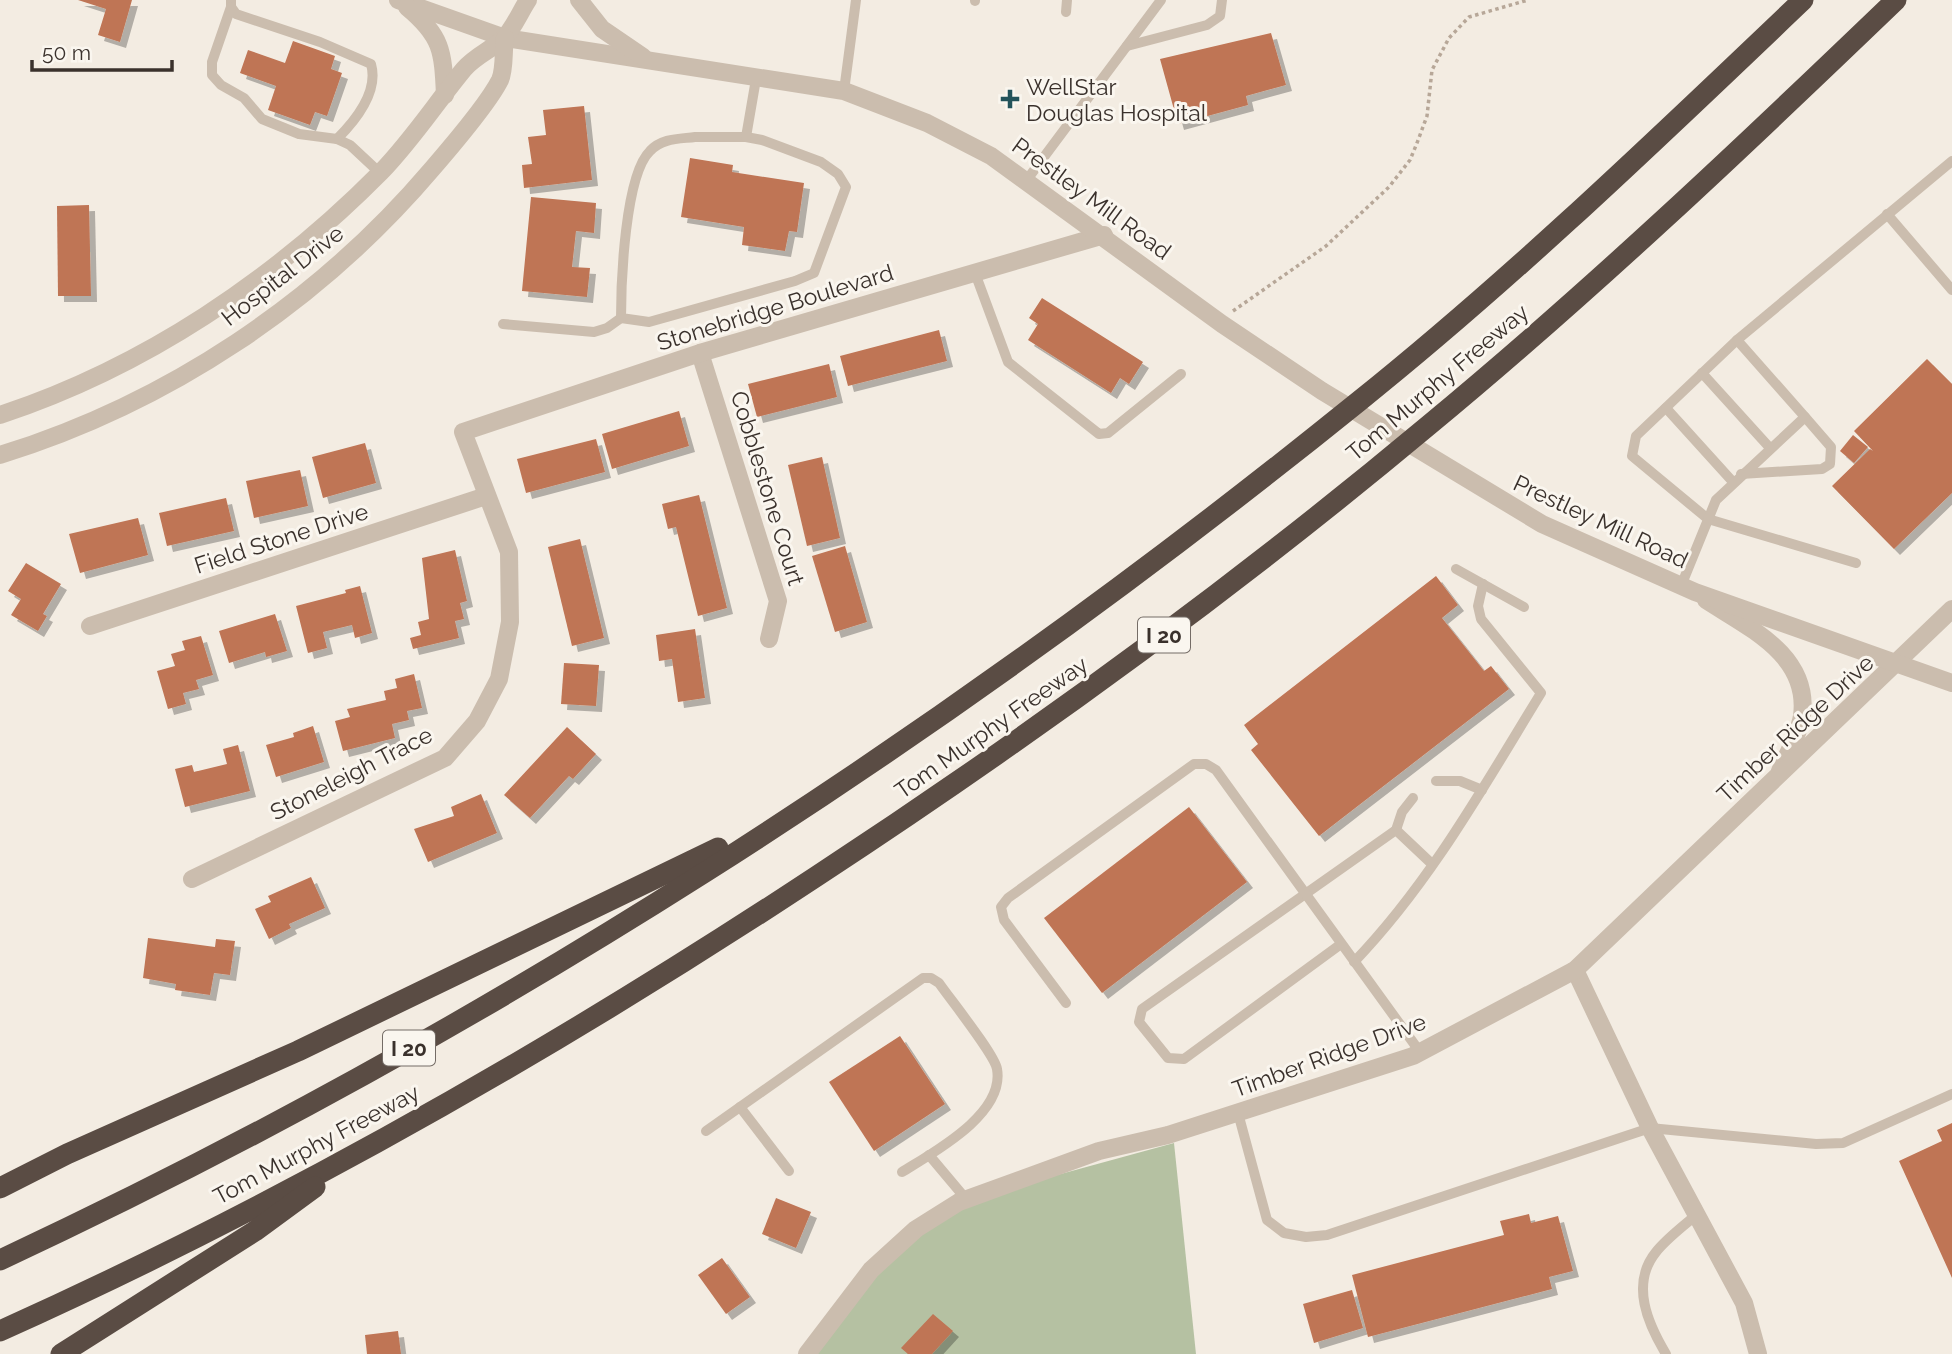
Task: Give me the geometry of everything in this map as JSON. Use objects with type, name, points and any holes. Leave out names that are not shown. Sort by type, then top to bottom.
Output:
[{"type":"highway","name":"Tom Murphy Freeway","points":[[0,1260],[243,1138],[527,982],[803,809],[1128,582],[1362,399],[1622,172],[1803,0]]},
{"type":"highway","name":"Tom Murphy Freeway","points":[[0,1331],[78,1296],[349,1159],[503,1073],[681,965],[938,797],[1111,675],[1281,546],[1440,416],[1718,171],[1896,0]]},
{"type":"highway","points":[[0,1188],[67,1154],[298,1051],[803,809]]},
{"type":"highway","points":[[0,1173],[67,1154]]},
{"type":"highway","points":[[61,1354],[256,1231],[349,1159]]},
{"type":"street","name":"Prestley Mill Road","points":[[398,0],[505,38],[869,97],[991,156],[1216,320],[1475,485],[1542,524],[1688,589],[1900,662],[1952,683]]},
{"type":"street","points":[[398,0],[421,18],[442,47],[445,95]]},
{"type":"street","name":"Hospital Drive","points":[[0,415],[136,358],[237,296],[333,218],[380,173],[467,66],[505,38],[528,0]]},
{"type":"street","points":[[579,0],[603,29],[649,61]]},
{"type":"street","name":"Hospital Drive","points":[[0,454],[30,445],[159,390],[206,363],[310,289],[364,243],[447,152],[501,78],[505,38]]},
{"type":"street","name":"Stonebridge Boulevard","points":[[463,432],[700,353],[1104,236]]},
{"type":"street","name":"Cobblestone Court","points":[[700,353],[778,601],[769,639]]},
{"type":"street","name":"Stoneleigh Trace","points":[[192,879],[445,758],[477,720],[499,679],[510,622],[509,552],[463,432]]},
{"type":"street","name":"Field Stone Drive","points":[[90,626],[486,496]]},
{"type":"street","name":"Prestley Mill Road","points":[[1688,589],[1777,646],[1801,686],[1802,718],[1779,776]]},
{"type":"street","name":"Timber Ridge Drive","points":[[807,1354],[871,1270],[916,1229],[965,1199],[1099,1152],[1238,1114],[1420,1052],[1575,970],[1900,662],[1952,609]]},
{"type":"street","points":[[1575,970],[1650,1128],[1744,1303],[1758,1354]]},
{"type":"lane","points":[[844,91],[856,0]]},
{"type":"lane","points":[[1026,181],[1161,0]]},
{"type":"lane","points":[[1127,46],[1207,25],[1220,16],[1222,0]]},
{"type":"lane","points":[[231,4],[212,62],[212,75],[221,85],[244,97],[262,119],[299,134],[337,139],[350,145],[380,173]]},
{"type":"lane","points":[[231,4],[236,14],[320,42],[371,64],[374,84],[359,111],[337,139]]},
{"type":"lane","points":[[746,137],[756,79]]},
{"type":"lane","points":[[746,137],[821,162],[838,174],[846,187],[814,273],[795,281],[649,322],[632,322],[621,318],[625,246],[639,165],[650,150],[665,141],[746,137]]},
{"type":"lane","points":[[1856,564],[1708,519],[1632,456],[1636,436],[1737,340],[1952,162]]},
{"type":"lane","points":[[1886,214],[1952,290]]},
{"type":"lane","points":[[975,273],[1008,362],[1100,435],[1108,433],[1181,374]]},
{"type":"lane","points":[[503,324],[594,332],[607,328],[621,318]]},
{"type":"lane","points":[[1737,340],[1831,447],[1830,464],[1822,469],[1737,478]]},
{"type":"lane","points":[[1702,373],[1770,448]]},
{"type":"lane","points":[[1665,408],[1737,478]]},
{"type":"lane","points":[[1688,589],[1716,500],[1805,417]]},
{"type":"lane","points":[[1456,569],[1524,607]]},
{"type":"lane","points":[[1354,962],[1392,922],[1482,790],[1541,693],[1481,619],[1478,606],[1483,584]]},
{"type":"lane","points":[[1066,1003],[1004,920],[1001,907],[1008,898],[1194,764],[1206,764],[1216,770],[1420,1052]]},
{"type":"lane","points":[[1436,780],[1460,781],[1482,790]]},
{"type":"lane","points":[[1341,944],[1184,1059],[1168,1058],[1139,1022],[1142,1009],[1396,830],[1402,812],[1413,798]]},
{"type":"lane","points":[[1396,830],[1432,864]]},
{"type":"lane","points":[[706,1131],[923,978],[931,978],[939,984],[997,1067],[996,1087],[987,1106],[974,1122],[902,1172]]},
{"type":"lane","points":[[1238,1114],[1267,1220],[1284,1233],[1306,1237],[1327,1236],[1650,1128],[1816,1144],[1843,1143],[1952,1094]]},
{"type":"lane","points":[[740,1107],[789,1171]]},
{"type":"lane","points":[[929,1155],[965,1199]]},
{"type":"lane","points":[[1667,1354],[1650,1328],[1644,1304],[1644,1275],[1655,1252],[1697,1214]]},
{"type":"path","points":[[1216,320],[1302,264],[1388,187],[1409,160],[1417,143],[1427,116],[1432,70],[1449,38],[1469,17],[1528,0]]},
{"type":"green space","points":[[1174,1143],[1196,1354],[807,1354],[871,1270],[959,1202]]},
{"type":"building","points":[[78,0],[132,0],[120,42],[98,35],[106,9]]},
{"type":"building","points":[[1271,33],[1286,85],[1246,96],[1248,105],[1178,124],[1160,59]]},
{"type":"building","points":[[293,41],[335,56],[331,69],[342,73],[327,116],[315,112],[310,125],[268,110],[276,86],[240,73],[248,50],[285,63]]},
{"type":"building","points":[[584,106],[592,180],[524,188],[522,165],[532,164],[528,137],[546,135],[543,110]]},
{"type":"building","points":[[690,158],[733,165],[732,172],[804,183],[797,232],[789,231],[785,251],[742,245],[744,227],[681,217]]},
{"type":"building","points":[[531,197],[596,203],[594,233],[576,231],[572,267],[590,268],[587,297],[522,291]]},
{"type":"building","points":[[89,205],[91,296],[58,296],[57,206]]},
{"type":"building","points":[[1042,298],[1143,362],[1129,384],[1120,378],[1111,393],[1028,340],[1038,324],[1029,318]]},
{"type":"building","points":[[939,330],[947,361],[848,386],[840,356]]},
{"type":"building","points":[[1927,359],[1952,384],[1952,493],[1894,549],[1832,486],[1870,449],[1873,451],[1854,431]]},
{"type":"building","points":[[829,364],[837,397],[757,417],[748,384]]},
{"type":"building","points":[[679,411],[689,446],[612,469],[602,434]]},
{"type":"building","points":[[1853,435],[1868,447],[1854,463],[1840,451]]},
{"type":"building","points":[[596,439],[605,472],[526,493],[517,459]]},
{"type":"building","points":[[365,443],[376,483],[323,498],[312,457]]},
{"type":"building","points":[[822,457],[840,538],[807,546],[788,465]]},
{"type":"building","points":[[300,470],[308,506],[254,518],[246,481]]},
{"type":"building","points":[[699,495],[727,608],[698,616],[676,527],[668,529],[662,504]]},
{"type":"building","points":[[226,498],[234,531],[167,546],[159,513]]},
{"type":"building","points":[[138,518],[148,555],[80,573],[69,534]]},
{"type":"building","points":[[580,539],[604,638],[572,646],[548,547]]},
{"type":"building","points":[[845,546],[867,622],[835,632],[812,556]]},
{"type":"building","points":[[455,550],[467,601],[460,603],[464,619],[455,621],[459,638],[413,649],[410,638],[421,635],[418,622],[429,619],[422,558]]},
{"type":"building","points":[[26,563],[61,584],[43,614],[47,616],[38,631],[11,615],[21,599],[8,591]]},
{"type":"building","points":[[1436,576],[1458,605],[1442,618],[1484,671],[1491,666],[1509,689],[1319,836],[1251,750],[1258,744],[1244,725]]},
{"type":"building","points":[[360,586],[372,633],[355,638],[352,625],[323,632],[327,648],[308,653],[296,606],[346,593],[345,590]]},
{"type":"building","points":[[275,614],[287,651],[266,657],[265,652],[229,663],[219,631]]},
{"type":"building","points":[[695,629],[705,698],[678,702],[672,659],[659,661],[656,635]]},
{"type":"building","points":[[201,636],[213,675],[196,680],[199,689],[183,693],[186,704],[168,709],[157,671],[175,666],[171,654],[185,650],[182,641]]},
{"type":"building","points":[[564,663],[599,665],[596,706],[561,704]]},
{"type":"building","points":[[414,674],[422,708],[407,711],[409,720],[392,724],[395,738],[343,751],[335,721],[350,717],[347,709],[386,700],[384,691],[397,688],[395,679]]},
{"type":"building","points":[[313,726],[324,762],[276,777],[266,745],[294,737],[293,733]]},
{"type":"building","points":[[567,727],[596,754],[573,779],[569,776],[530,818],[504,795]]},
{"type":"building","points":[[238,745],[250,791],[185,807],[175,769],[192,765],[194,772],[227,764],[223,749]]},
{"type":"building","points":[[481,794],[497,833],[428,862],[414,829],[454,816],[451,807]]},
{"type":"building","points":[[1189,807],[1247,882],[1102,993],[1044,918]]},
{"type":"building","points":[[311,877],[325,908],[289,924],[291,928],[269,939],[255,909],[271,902],[268,896]]},
{"type":"building","points":[[148,938],[215,947],[216,939],[235,941],[230,975],[214,973],[210,995],[175,990],[176,984],[143,978]]},
{"type":"building","points":[[900,1036],[945,1104],[874,1151],[829,1082]]},
{"type":"building","points":[[1952,1123],[1952,1278],[1899,1161],[1942,1141],[1937,1130]]},
{"type":"building","points":[[776,1198],[811,1212],[796,1248],[762,1234]]},
{"type":"building","points":[[1529,1214],[1531,1223],[1558,1216],[1573,1271],[1549,1277],[1552,1289],[1368,1337],[1352,1275],[1504,1235],[1500,1221]]},
{"type":"building","points":[[722,1258],[750,1297],[726,1314],[698,1275]]},
{"type":"building","points":[[1352,1290],[1363,1328],[1314,1343],[1303,1304]]},
{"type":"building","points":[[933,1314],[953,1331],[932,1354],[908,1354],[901,1348]]},
{"type":"building","points":[[398,1331],[401,1354],[367,1354],[365,1335]]},
{"type":"place","name":"WellStar Douglas Hospital","points":[[1010,99]]}]
